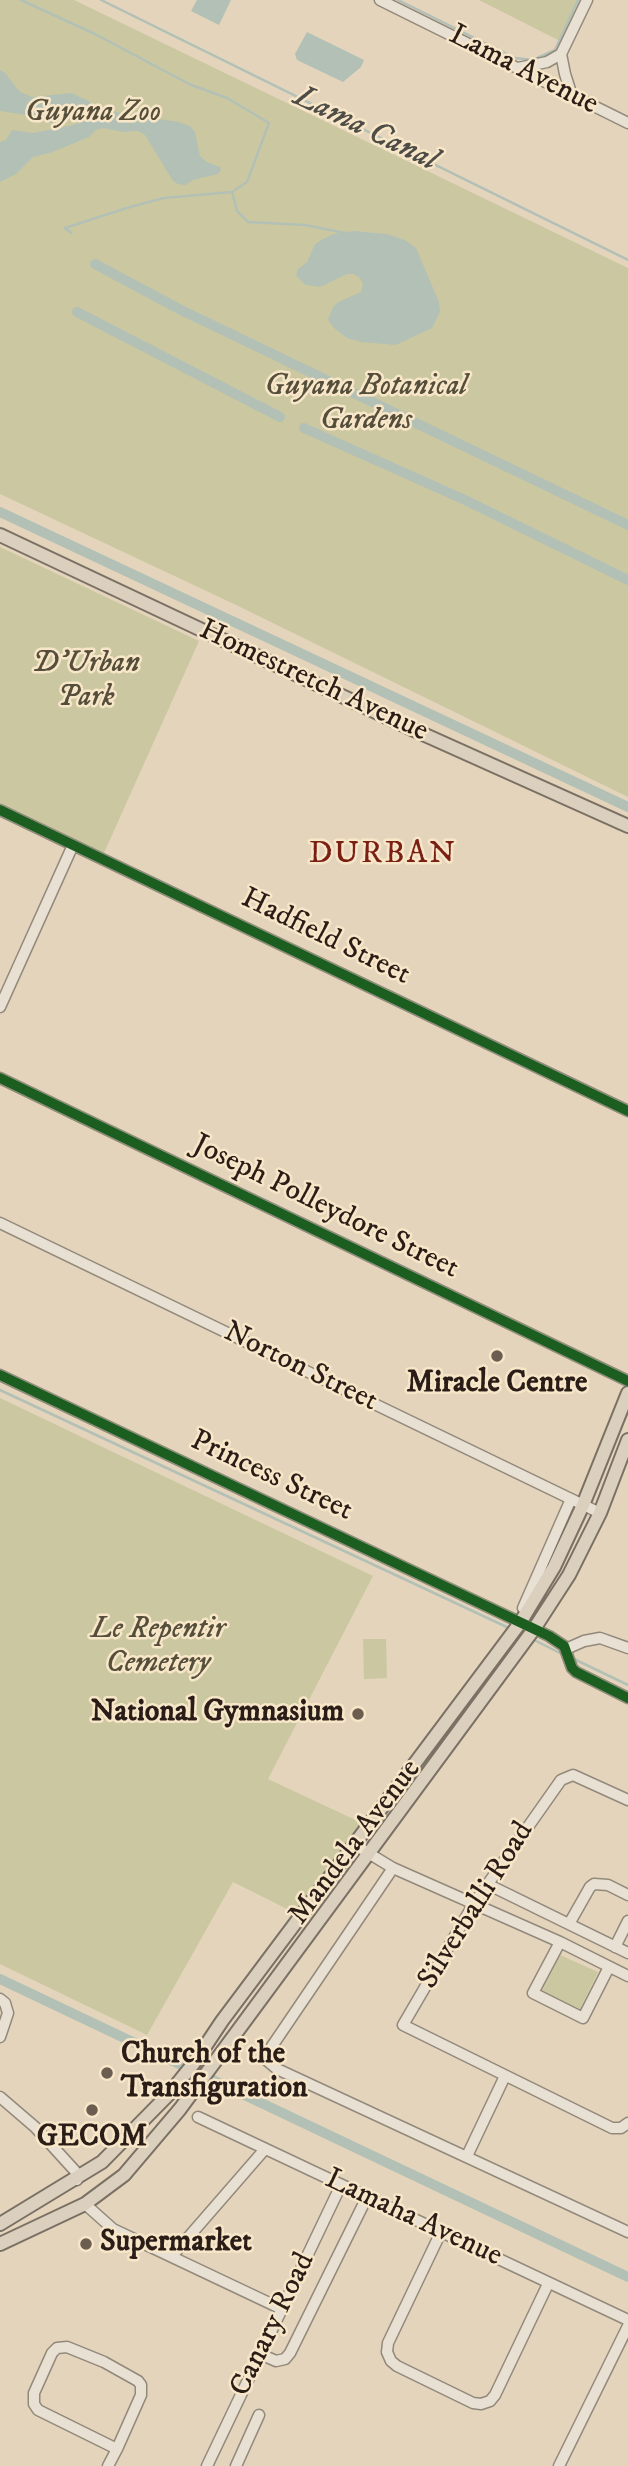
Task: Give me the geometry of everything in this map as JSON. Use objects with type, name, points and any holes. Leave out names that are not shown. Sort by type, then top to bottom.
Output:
[{"type":"main road","name":"Homestretch Avenue","points":[[0,536],[401,724],[628,826]]},
{"type":"main road","name":"Mandela Avenue","points":[[0,2224],[102,2162],[184,2077],[222,2021],[517,1626],[554,1567],[577,1502],[628,1393]]},
{"type":"main road","name":"Mandela Avenue","points":[[0,2244],[85,2204],[124,2175],[205,2076],[529,1635],[569,1575],[600,1513],[628,1440]]},
{"type":"street","name":"Lama Avenue","points":[[380,0],[628,123]]},
{"type":"street","points":[[572,96],[562,54],[587,0]]},
{"type":"street","points":[[517,68],[547,62],[562,54]]},
{"type":"street","name":"Hadfield Street","points":[[0,810],[628,1111]]},
{"type":"street","points":[[0,1007],[73,845]]},
{"type":"street","name":"Joseph Polleydore Street","points":[[0,1079],[628,1381]]},
{"type":"street","name":"Norton Street","points":[[0,1223],[600,1513]]},
{"type":"street","name":"Princess Street","points":[[0,1375],[517,1626],[529,1635],[560,1642],[567,1651]]},
{"type":"street","points":[[628,1648],[600,1638],[584,1641],[567,1651],[572,1668],[576,1672],[628,1698]]},
{"type":"street","name":"Silverballi Road","points":[[505,2076],[403,2025],[473,1905],[554,1788],[565,1777],[573,1775],[628,1800]]},
{"type":"street","points":[[355,1845],[393,1868],[560,1942],[628,1976]]},
{"type":"street","points":[[393,1868],[264,2058],[277,2069],[628,2232]]},
{"type":"street","points":[[487,1884],[628,1953]]},
{"type":"street","points":[[569,1924],[594,1884],[608,1885],[628,1895]]},
{"type":"street","points":[[615,1947],[628,1921]]},
{"type":"street","points":[[560,1942],[533,1993],[583,2018],[609,1967]]},
{"type":"street","points":[[0,1999],[5,2003],[8,2014],[0,2037]]},
{"type":"street","points":[[467,2156],[505,2076],[612,2128],[621,2128],[628,2123]]},
{"type":"street","points":[[0,2097],[35,2127],[76,2172],[77,2179]]},
{"type":"street","name":"Lamaha Avenue","points":[[198,2117],[628,2320]]},
{"type":"street","points":[[172,2256],[265,2149]]},
{"type":"street","name":"Canary Road","points":[[207,2466],[341,2185]]},
{"type":"street","points":[[260,2354],[276,2361],[285,2359],[290,2353],[367,2197]]},
{"type":"street","points":[[85,2204],[113,2229],[282,2309]]},
{"type":"street","points":[[441,2232],[388,2343],[387,2352],[397,2366],[473,2403],[490,2401],[495,2395],[548,2284]]},
{"type":"street","points":[[559,2466],[628,2326]]},
{"type":"street","points":[[108,2466],[117,2449],[141,2395],[141,2385],[93,2357],[67,2347],[57,2348],[52,2353],[34,2393],[34,2404],[38,2410],[117,2449]]},
{"type":"street","points":[[236,2466],[260,2415]]},
{"type":"green space","name":"Guyana Botanical Gardens","points":[[0,0],[74,0],[628,268],[628,797],[234,604],[0,494]]},
{"type":"green space","points":[[479,0],[577,0],[560,41]]},
{"type":"green space","name":"D'Urban Park","points":[[0,547],[199,641],[104,853],[0,803]]},
{"type":"green space","name":"Le Repentir Cemetery","points":[[0,1398],[373,1576],[268,1779],[364,1824],[297,1914],[233,1882],[147,2035],[0,1964]]},
{"type":"green space","points":[[363,1639],[386,1639],[387,1678],[364,1679]]},
{"type":"green space","points":[[560,1955],[598,1972],[580,2009],[542,1991]]},
{"type":"shaded area","points":[[197,0],[231,0],[219,25],[191,11]]},
{"type":"shaded area","points":[[307,32],[364,60],[361,67],[343,82],[297,60],[295,54]]},
{"type":"shaded area","points":[[0,70],[20,92],[32,97],[71,93],[89,101],[93,106],[89,113],[51,123],[39,117],[0,111]]},
{"type":"shaded area","points":[[108,109],[190,126],[195,132],[200,156],[221,170],[218,174],[193,180],[185,185],[178,184],[173,181],[145,135],[138,131],[122,132],[104,128],[50,153],[33,157],[16,174],[0,182],[0,142],[6,140],[12,130],[33,133],[73,125],[98,111]]},
{"type":"shaded area","points":[[354,231],[387,234],[405,240],[416,248],[439,302],[440,312],[432,328],[396,345],[361,342],[347,338],[334,328],[328,320],[333,307],[361,292],[363,284],[360,278],[347,274],[320,287],[306,285],[296,276],[298,269],[307,262],[315,244],[333,234]]},
{"type":"waterway","points":[[21,0],[95,34],[191,85],[227,98],[269,123],[247,182],[232,192],[164,198],[65,228],[71,233]]},
{"type":"waterway","name":"Lama Canal","points":[[101,0],[628,260]]},
{"type":"waterway","points":[[398,0],[515,58],[533,60],[555,50],[578,0]]},
{"type":"waterway","points":[[232,192],[237,211],[248,222],[305,225],[345,233]]},
{"type":"waterway","points":[[95,264],[181,310],[628,525]]},
{"type":"waterway","points":[[77,312],[280,417]]},
{"type":"waterway","points":[[304,428],[465,500],[628,580]]},
{"type":"waterway","points":[[0,512],[628,807]]},
{"type":"waterway","points":[[0,1390],[511,1629]]},
{"type":"waterway","points":[[532,1639],[564,1655]]},
{"type":"waterway","points":[[574,1659],[628,1685]]},
{"type":"waterway","points":[[0,1979],[628,2277]]},
{"type":"cycle path","points":[[0,810],[628,1111]]},
{"type":"cycle path","points":[[0,1078],[628,1381]]},
{"type":"cycle path","points":[[0,1375],[549,1636],[564,1646],[576,1672],[628,1698]]},
{"type":"place","name":"Miracle Centre","points":[[497,1356]]},
{"type":"place","name":"National Gymnasium","points":[[358,1714]]},
{"type":"place","name":"Church of the Transfiguration","points":[[107,2073]]},
{"type":"place","name":"GECOM","points":[[92,2110]]},
{"type":"place","name":"Supermarket","points":[[86,2244]]},
{"type":"district","name":"DURBAN","points":[[383,855]]},
{"type":"park label","name":"Guyana Zoo","points":[[93,114]]}]
